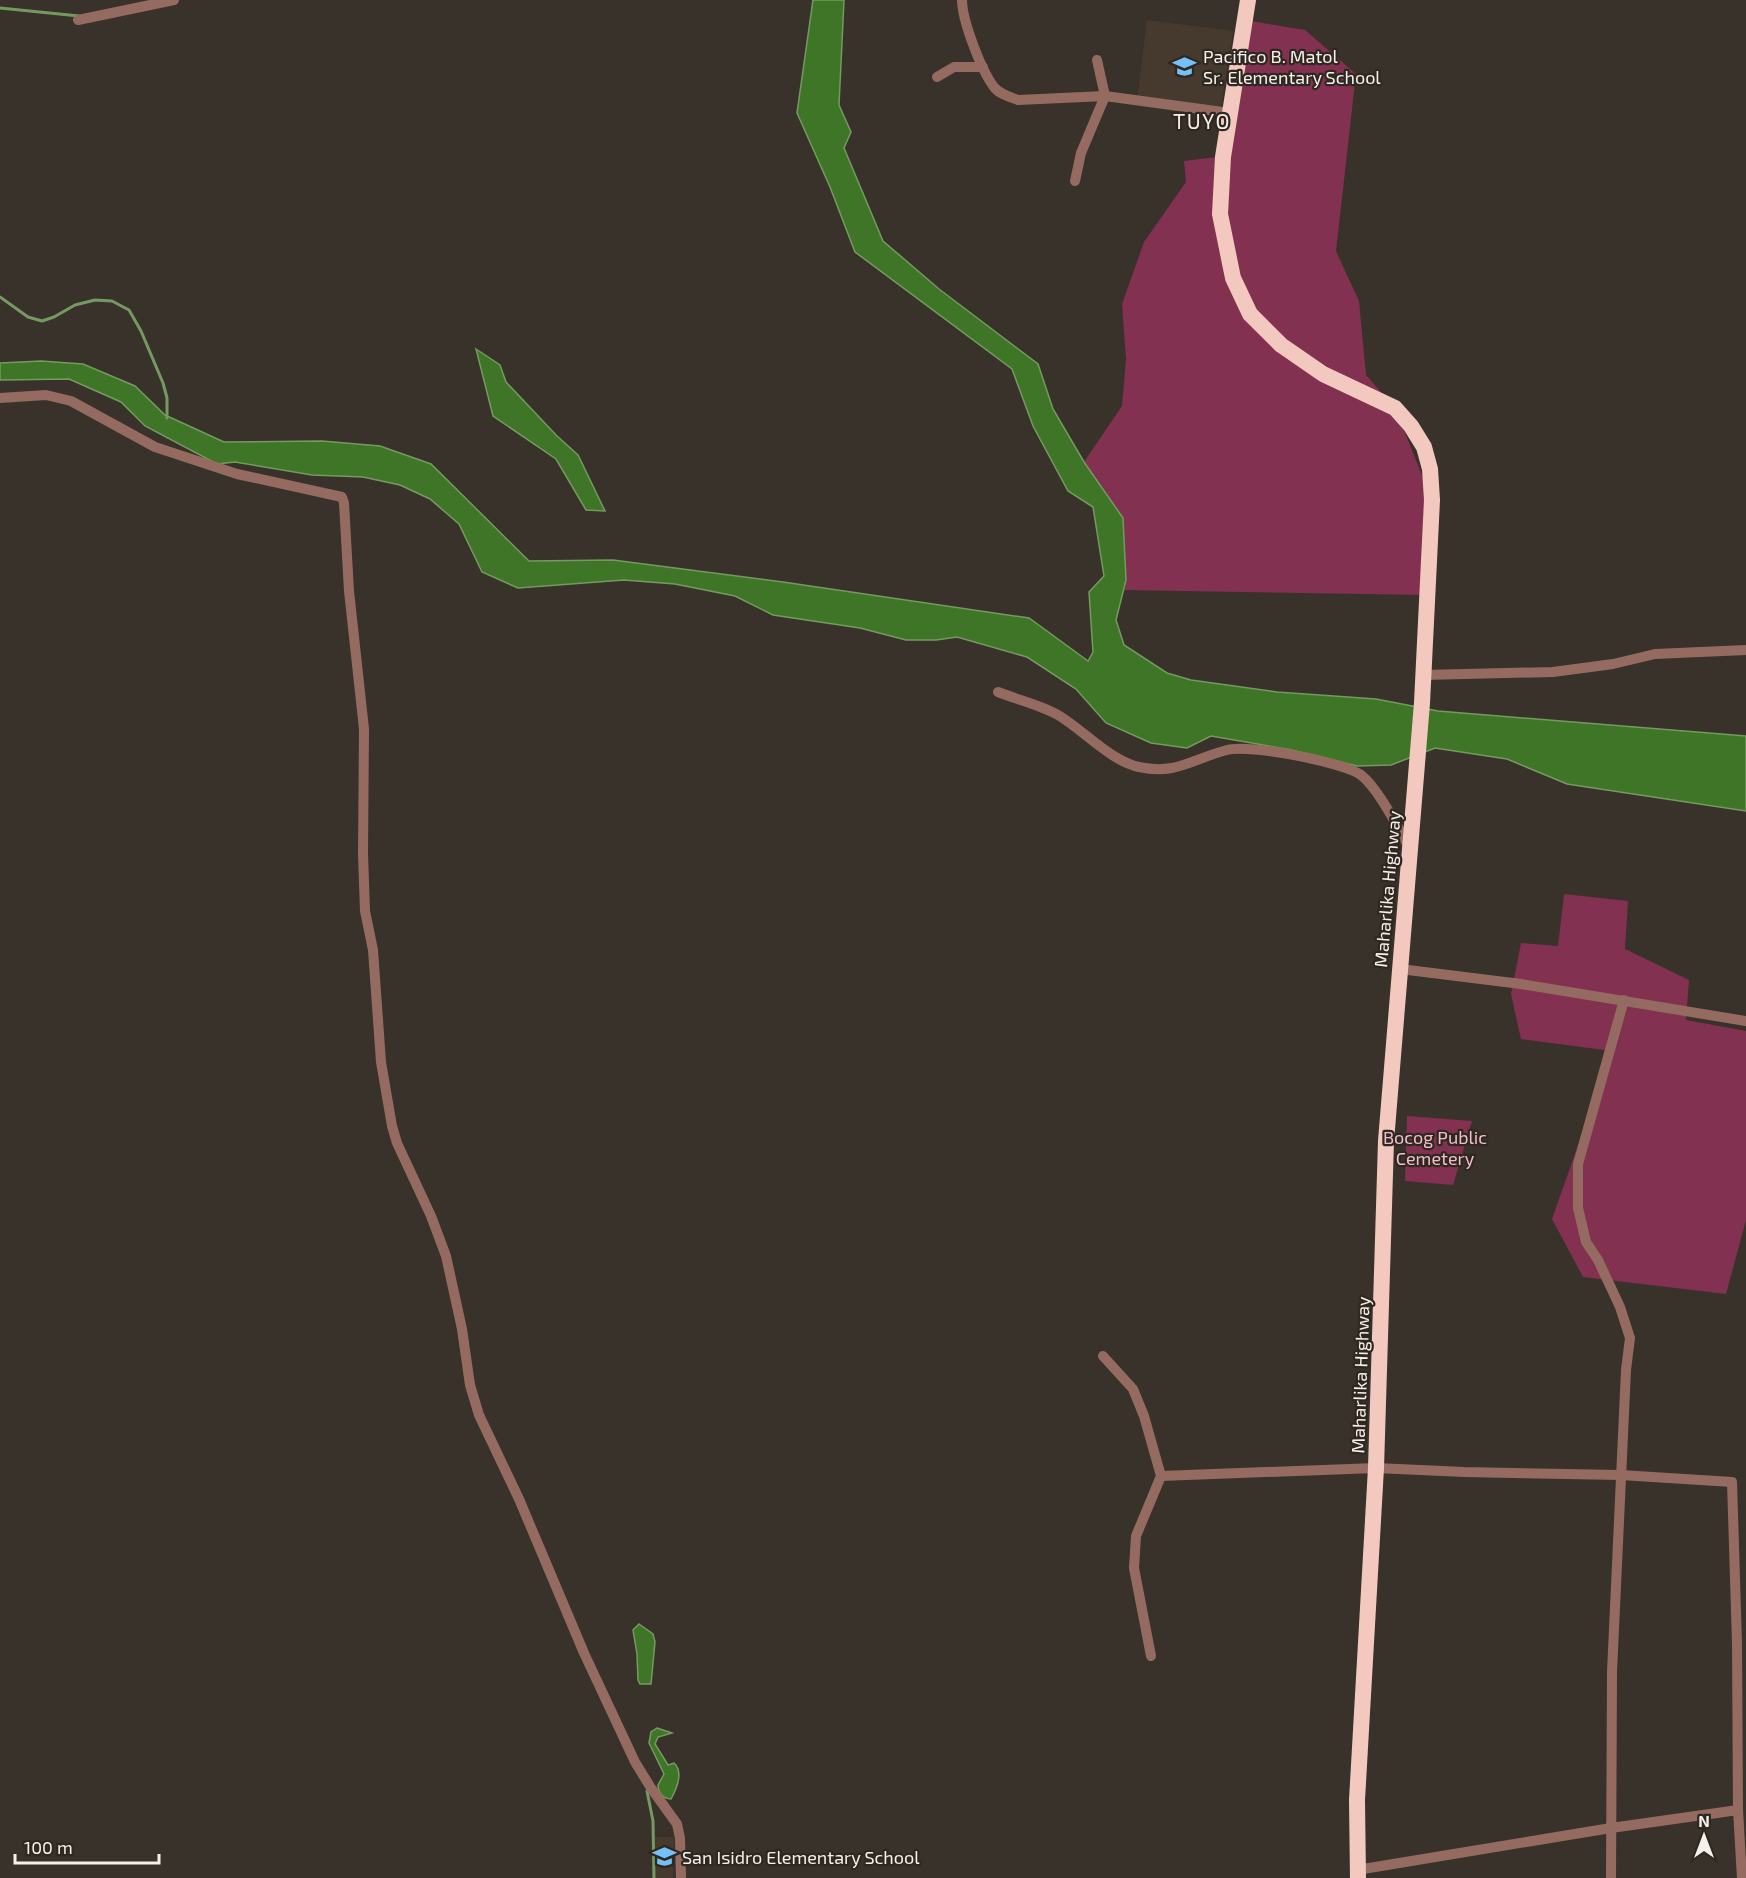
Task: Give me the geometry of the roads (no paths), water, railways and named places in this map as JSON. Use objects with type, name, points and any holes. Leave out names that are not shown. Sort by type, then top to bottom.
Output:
[{"type":"highway","name":"Maharlika Highway","points":[[1248,0],[1224,157],[1220,214],[1233,278],[1250,314],[1281,345],[1323,374],[1395,408],[1411,426],[1424,447],[1430,469],[1432,500],[1422,703],[1386,1141],[1376,1468],[1360,1737],[1357,1874]]},
{"type":"street","points":[[78,20],[174,0]]},
{"type":"street","points":[[962,0],[964,16],[974,49],[995,89],[1018,100],[1105,96],[1230,113]]},
{"type":"street","points":[[1076,180],[1081,153],[1105,96],[1097,60]]},
{"type":"street","points":[[937,77],[954,67],[983,67]]},
{"type":"street","points":[[0,398],[46,396],[71,401],[155,447],[237,474],[342,497],[349,591],[364,729],[365,911],[373,950],[381,1062],[392,1126],[397,1143],[431,1216],[446,1256],[479,1415],[519,1499],[580,1645],[635,1762],[677,1824],[680,1838],[681,1878]]},
{"type":"street","points":[[1423,675],[1553,672],[1613,664],[1655,654],[1746,650]]},
{"type":"street","points":[[998,692],[1058,715],[1108,752],[1135,766],[1156,770],[1177,769],[1228,750],[1249,749],[1311,759],[1346,768],[1362,776],[1378,796],[1410,849]]},
{"type":"street","points":[[1400,969],[1624,1000],[1746,1021]]},
{"type":"street","points":[[1611,1878],[1612,1672],[1626,1370],[1630,1338],[1616,1298],[1598,1260],[1586,1242],[1578,1208],[1578,1164],[1624,1000]]},
{"type":"street","points":[[1103,1356],[1133,1389],[1144,1416],[1161,1476],[1136,1536],[1134,1568],[1151,1656]]},
{"type":"street","points":[[1161,1476],[1376,1468],[1621,1475],[1732,1482],[1737,1642],[1738,1810],[1742,1878]]},
{"type":"street","points":[[1357,1874],[1611,1828],[1738,1810]]},
{"type":"waterway","points":[[0,8],[79,16]]},
{"type":"waterway","points":[[0,297],[28,317],[42,321],[75,305],[95,300],[112,301],[129,310],[141,331],[163,383],[167,398],[167,418]]},
{"type":"waterway","points":[[647,1791],[653,1821],[654,1878]]},
{"type":"place","name":"Pacifico B. Matol Sr. Elementary School","points":[[1185,66]]},
{"type":"place","name":"San Isidro Elementary School","points":[[664,1857]]},
{"type":"district","name":"TUYO","points":[[1202,120]]},
{"type":"park label","name":"Bocog Public Cemetery","points":[[1435,1147]]}]
